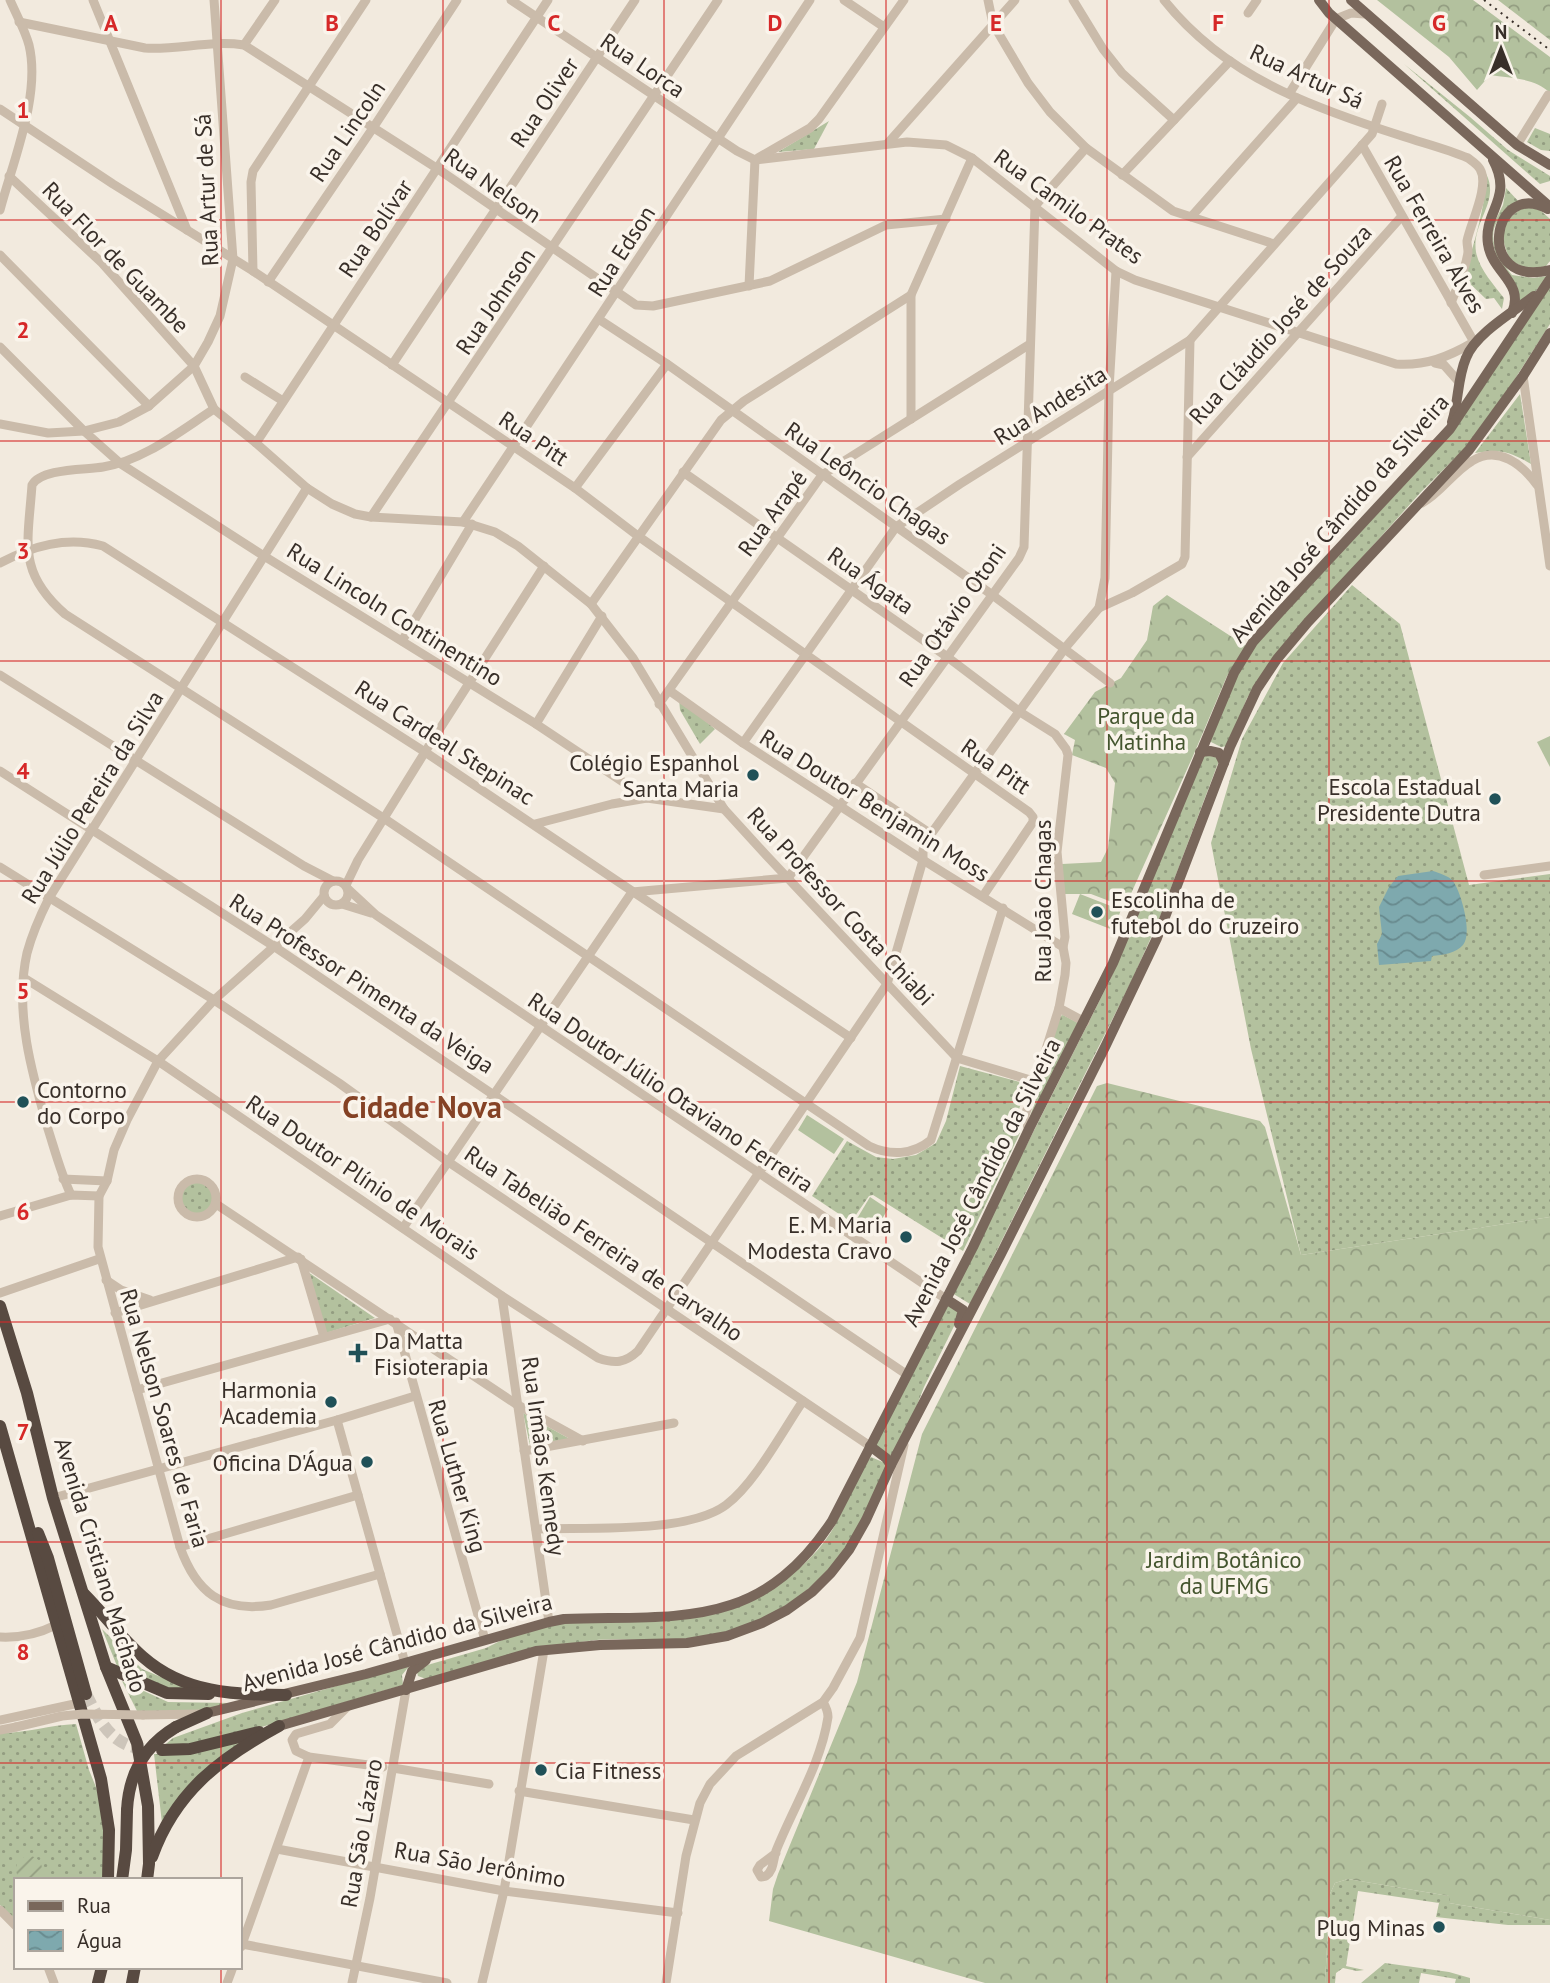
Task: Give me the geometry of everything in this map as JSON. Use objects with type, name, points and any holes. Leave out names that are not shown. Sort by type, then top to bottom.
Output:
[{"type":"highway","name":"Avenida Cristiano Machado","points":[[0,1306],[27,1393],[54,1498],[106,1667],[131,1724],[143,1770],[148,1805],[147,1878]]},
{"type":"highway","points":[[0,1426],[56,1625],[83,1699]]},
{"type":"highway","points":[[13,1470],[48,1558],[83,1699],[107,1805],[108,1878]]},
{"type":"highway","points":[[83,1592],[136,1651],[160,1669],[195,1686],[226,1693]]},
{"type":"highway","points":[[106,1667],[173,1694],[286,1695]]},
{"type":"highway","points":[[122,1878],[127,1798],[133,1773],[147,1750],[175,1721],[207,1713]]},
{"type":"highway","points":[[149,1864],[176,1808],[203,1777],[247,1744],[279,1727]]},
{"type":"highway","points":[[162,1750],[190,1749],[279,1727]]},
{"type":"main road","points":[[1319,0],[1336,19],[1550,209]]},
{"type":"main road","points":[[1351,0],[1517,145],[1550,165]]},
{"type":"main road","points":[[1490,156],[1499,171],[1501,194],[1489,225],[1487,239],[1492,257],[1515,292],[1516,304],[1512,313]]},
{"type":"main road","points":[[1537,158],[1550,157]]},
{"type":"main road","points":[[1550,209],[1531,203],[1518,206],[1504,217],[1498,236],[1502,255],[1514,268],[1531,273],[1550,271]]},
{"type":"main road","points":[[1450,429],[1458,382],[1474,342],[1547,283]]},
{"type":"main road","name":"Avenida José Cândido da Silveira","points":[[207,1713],[286,1695],[549,1622],[564,1619],[699,1614],[727,1607],[759,1593],[794,1570],[832,1521],[1114,963],[1227,685],[1253,642],[1450,429],[1547,283]]},
{"type":"main road","name":"Avenida José Cândido da Silveira","points":[[279,1727],[544,1650],[708,1641],[762,1623],[787,1610],[812,1592],[831,1573],[849,1550],[1014,1229],[1157,937],[1230,747],[1252,698],[1277,659],[1331,597],[1469,450],[1550,333]]},
{"type":"main road","points":[[1206,737],[1211,746],[1223,749],[1230,747]]},
{"type":"main road","points":[[1199,752],[1219,753],[1224,763]]},
{"type":"main road","points":[[946,1299],[960,1307],[963,1312],[949,1341],[949,1352]]},
{"type":"main road","points":[[870,1446],[891,1465]]},
{"type":"main road","points":[[406,1690],[412,1671],[435,1655]]},
{"type":"street","points":[[0,210],[24,124],[32,68],[29,43],[10,0]]},
{"type":"street","points":[[93,0],[187,230]]},
{"type":"street","name":"Rua Artur de Sá","points":[[0,424],[48,433],[84,431],[119,422],[149,406],[194,366],[220,316],[233,259],[214,0]]},
{"type":"street","points":[[244,45],[275,0]]},
{"type":"street","points":[[253,271],[253,171],[366,0]]},
{"type":"street","name":"Rua Lincoln","points":[[268,282],[457,0]]},
{"type":"street","name":"Rua Lorca","points":[[511,0],[755,160]]},
{"type":"street","name":"Rua Bolívar","points":[[256,443],[548,0]]},
{"type":"street","name":"Rua Oliver","points":[[392,365],[635,0]]},
{"type":"street","name":"Rua Johnson","points":[[371,517],[718,0]]},
{"type":"street","name":"Rua Edson","points":[[402,640],[514,448],[810,0]]},
{"type":"street","points":[[844,0],[884,26]]},
{"type":"street","points":[[749,286],[755,160],[810,128],[819,119],[904,0]]},
{"type":"street","points":[[988,0],[993,24],[1028,83],[1050,112],[1086,148],[1166,206],[1274,244]]},
{"type":"street","points":[[888,143],[1015,0]]},
{"type":"street","points":[[1073,0],[1122,74],[1174,120]]},
{"type":"street","name":"Rua Artur Sá","points":[[1164,0],[1185,23],[1230,61],[1293,96],[1475,163],[1482,173],[1482,180],[1476,215],[1467,242],[1468,252],[1451,303]]},
{"type":"street","points":[[1248,13],[1257,0]]},
{"type":"street","points":[[1191,217],[1293,96],[1336,19],[1351,13],[1365,14]]},
{"type":"street","name":"Rua Nelson","points":[[19,22],[164,49],[216,42],[244,45],[438,169],[552,250],[636,305],[653,306],[770,281],[886,225],[946,219]]},
{"type":"street","points":[[1122,175],[1230,61]]},
{"type":"street","points":[[1517,145],[1548,95]]},
{"type":"street","name":"Rua Andesita","points":[[743,743],[897,527],[1109,389],[1189,341],[1372,134],[1382,104]]},
{"type":"street","name":"Rua Pitt","points":[[0,109],[253,271],[575,488],[638,536],[733,601],[1033,817],[983,896]]},
{"type":"street","name":"Rua Camilo Prates","points":[[755,160],[888,143],[937,143],[953,147],[972,158],[1116,271],[1135,280],[1396,364],[1430,363],[1474,342]]},
{"type":"street","name":"Rua Ferreira Alves","points":[[1362,145],[1474,342]]},
{"type":"street","points":[[1035,206],[1086,148]]},
{"type":"street","points":[[911,419],[911,295],[972,158]]},
{"type":"street","name":"Rua Flor de Guambe","points":[[9,176],[102,263],[194,366],[214,409]]},
{"type":"street","name":"Rua Otávio Otoni","points":[[788,878],[1019,558],[1024,547],[1035,206]]},
{"type":"street","name":"Rua Cláudio José de Souza","points":[[1188,457],[1402,216]]},
{"type":"street","points":[[0,255],[149,406]]},
{"type":"street","points":[[1100,608],[1105,578],[1109,389],[1116,271]]},
{"type":"street","points":[[591,604],[721,419],[911,295]]},
{"type":"street","name":"Rua Leôncio Chagas","points":[[600,320],[667,364],[897,527],[1110,683]]},
{"type":"street","points":[[666,1307],[887,984],[923,860],[923,850],[931,834],[1065,648],[1100,608],[1144,587],[1182,564],[1185,557],[1189,341]]},
{"type":"street","name":"Rua Arapé","points":[[659,704],[822,475],[1030,344]]},
{"type":"street","name":"Rua Lincoln Continentino","points":[[0,347],[121,464],[536,724],[647,798]]},
{"type":"street","points":[[1430,363],[1444,365],[1458,382]]},
{"type":"street","points":[[575,488],[667,364]]},
{"type":"street","points":[[1522,376],[1550,566]]},
{"type":"street","points":[[245,377],[282,401]]},
{"type":"street","points":[[214,409],[121,464],[43,474],[34,480],[28,562],[33,577],[49,600],[65,614],[385,820],[859,1141],[880,1152],[909,1152],[921,1148],[931,1140],[1003,908]]},
{"type":"street","name":"Rua Professor Costa Chiabi","points":[[214,409],[307,488],[332,504],[355,514],[371,517],[468,523],[495,532],[518,545],[591,604],[633,658],[724,809],[788,878],[957,1058],[1037,1082]]},
{"type":"street","points":[[1420,504],[1433,497],[1463,467],[1481,457],[1500,456],[1511,459],[1523,467],[1538,486]]},
{"type":"street","points":[[1523,467],[1535,465]]},
{"type":"street","name":"Rua Ágata","points":[[683,472],[946,656],[1020,712],[1055,734],[1066,749]]},
{"type":"street","name":"Rua Júlio Pereira da Silva","points":[[71,1195],[63,1179],[30,1061],[24,1019],[24,978],[26,955],[33,934],[49,898],[307,488]]},
{"type":"street","name":"Rua Cardeal Stepinac","points":[[0,563],[27,549],[74,541],[103,546],[535,824],[851,1038]]},
{"type":"street","points":[[0,1216],[71,1195],[99,1196],[107,1181],[114,1150],[127,1120],[158,1061],[214,1000],[305,919],[358,860],[468,682],[544,566]]},
{"type":"street","points":[[536,724],[602,616]]},
{"type":"street","name":"Rua Doutor Júlio Otaviano Ferreira","points":[[0,675],[335,886],[946,1299]]},
{"type":"street","name":"Rua Doutor Benjamin Moss","points":[[670,691],[839,806],[1063,947]]},
{"type":"street","name":"Rua João Chagas","points":[[1029,1129],[1024,1119],[1059,1008],[1066,963],[1057,852],[1068,755],[1066,749]]},
{"type":"street","name":"Rua Professor Pimenta da Veiga","points":[[0,771],[275,947],[906,1374]]},
{"type":"street","points":[[855,783],[931,834]]},
{"type":"street","points":[[535,824],[647,798],[724,809]]},
{"type":"street","points":[[1484,875],[1550,866]]},
{"type":"street","name":"Rua Tabelião Ferreira de Carvalho","points":[[0,867],[214,1000],[339,1083],[447,1161],[870,1446]]},
{"type":"street","points":[[403,1228],[632,892],[788,878]]},
{"type":"street","points":[[335,886],[348,897],[342,904]]},
{"type":"street","points":[[305,919],[331,904],[335,886]]},
{"type":"street","name":"Rua Doutor Júlio Otaviano Ferreira","points":[[331,904],[342,904],[376,915]]},
{"type":"street","name":"Rua Doutor Plínio de Morais","points":[[24,978],[158,1061],[502,1296],[598,1358],[610,1363],[629,1359],[638,1351],[666,1307]]},
{"type":"street","points":[[1059,1008],[1085,1022]]},
{"type":"street","points":[[63,1179],[107,1181]]},
{"type":"street","points":[[200,1179],[211,1185],[216,1204],[203,1217],[191,1217],[178,1204],[178,1191],[187,1181],[200,1179]]},
{"type":"street","name":"Rua Nelson Soares de Faria","points":[[99,1196],[99,1259],[180,1547],[186,1564],[203,1588],[222,1602],[245,1608],[271,1605],[380,1574]]},
{"type":"street","points":[[216,1204],[516,1404],[583,1441]]},
{"type":"street","points":[[115,1313],[300,1258]]},
{"type":"street","points":[[300,1258],[324,1337]]},
{"type":"street","points":[[0,1293],[99,1259]]},
{"type":"street","points":[[106,1280],[121,1290],[152,1301]]},
{"type":"street","name":"Rua Irmãos Kennedy","points":[[502,1296],[549,1622]]},
{"type":"street","points":[[137,1390],[393,1320]]},
{"type":"street","name":"Rua Luther King","points":[[393,1320],[485,1640]]},
{"type":"street","points":[[54,1498],[415,1396]]},
{"type":"street","points":[[536,1529],[670,1524],[710,1514],[725,1505],[747,1484],[803,1401]]},
{"type":"street","points":[[337,1420],[405,1663]]},
{"type":"street","points":[[524,1451],[674,1423]]},
{"type":"street","points":[[666,1983],[694,1820],[710,1784],[736,1756],[823,1702],[833,1688],[860,1638],[905,1441]]},
{"type":"street","points":[[891,1465],[895,1485]]},
{"type":"street","points":[[180,1547],[358,1495]]},
{"type":"street","points":[[0,1637],[15,1638],[56,1625]]},
{"type":"street","points":[[482,1983],[504,1891],[544,1650]]},
{"type":"street","name":"Rua São Lázaro","points":[[352,1983],[370,1898],[406,1690]]},
{"type":"street","points":[[0,1720],[83,1699]]},
{"type":"street","points":[[776,1853],[801,1799],[824,1736],[828,1714],[823,1702]]},
{"type":"street","name":"Avenida José Cândido da Silveira","points":[[309,1757],[296,1751],[292,1740],[296,1734],[330,1724],[349,1705]]},
{"type":"street","points":[[0,1730],[83,1714],[175,1721]]},
{"type":"street","points":[[242,1943],[309,1757],[383,1767]]},
{"type":"street","points":[[393,1769],[489,1784]]},
{"type":"street","points":[[519,1791],[694,1820]]},
{"type":"street","name":"Rua São Jerônimo","points":[[277,1849],[504,1891],[678,1913]]},
{"type":"street","points":[[0,1910],[14,1924]]},
{"type":"street","points":[[242,1946],[447,1983]]},
{"type":"green space","points":[[1377,0],[1473,0],[1550,57],[1550,93],[1538,84],[1490,75],[1477,90],[1449,57]]},
{"type":"green space","points":[[1498,0],[1550,0],[1550,40]]},
{"type":"green space","points":[[1404,64],[1508,150],[1550,176],[1550,181],[1540,184]]},
{"type":"green space","points":[[829,121],[814,149],[778,152]]},
{"type":"green space","points":[[1535,128],[1550,134],[1550,151],[1541,150],[1527,142]]},
{"type":"green space","points":[[1484,170],[1490,191],[1478,230],[1476,252],[1484,271],[1504,298],[1502,309],[1494,298],[1486,299],[1463,277],[1483,208]]},
{"type":"green space","points":[[1506,188],[1520,203],[1499,219],[1494,229],[1494,243],[1503,264],[1512,275],[1533,278],[1548,276],[1534,293],[1517,307],[1497,260],[1490,231],[1503,205]]},
{"type":"green space","points":[[1524,207],[1539,209],[1550,219],[1550,261],[1546,266],[1529,270],[1510,260],[1503,237],[1509,219]]},
{"type":"green space","points":[[1550,286],[1550,324],[1513,382],[1465,448],[1421,492],[1280,649],[1247,698],[1228,746],[1221,747],[1211,742],[1208,737],[1232,683],[1256,644],[1433,454]]},
{"type":"green space","points":[[1520,394],[1531,464],[1504,452],[1475,453]]},
{"type":"green space","points":[[1352,585],[1400,624],[1469,885],[1550,874],[1550,1217],[1301,1255],[1251,1049],[1211,843],[1242,739],[1283,663]]},
{"type":"green space","name":"Parque da Matinha","points":[[1167,595],[1246,646],[1227,676],[1125,907],[1091,894],[1064,894],[1062,864],[1101,862],[1108,848],[1115,783],[1106,768],[1072,755],[1075,740],[1064,734],[1095,692],[1121,678],[1147,640],[1153,606]]},
{"type":"green space","points":[[679,699],[715,729],[700,744],[680,710]]},
{"type":"green space","points":[[1550,736],[1550,767],[1537,742]]},
{"type":"green space","points":[[1201,754],[1220,758],[1158,922],[1131,982],[970,1304],[952,1293],[1111,978]]},
{"type":"green space","name":"Escolinha de futebol do Cruzeiro","points":[[1080,894],[1121,910],[1113,930],[1072,914]]},
{"type":"green space","points":[[1060,1016],[1080,1024],[1028,1122]]},
{"type":"green space","points":[[960,1066],[1027,1084],[1016,1119],[1020,1133],[963,1251],[873,1195],[869,1196],[851,1222],[812,1196],[847,1141],[876,1157],[893,1159],[916,1155],[936,1143],[946,1121]]},
{"type":"green space","name":"Jardim Botânico da UFMG","points":[[1107,1083],[1260,1121],[1265,1127],[1301,1255],[1550,1217],[1550,1920],[1449,1903],[1449,1896],[1348,1879],[1335,1883],[1330,1894],[1325,1983],[985,1983],[769,1921],[778,1874],[857,1682],[922,1434],[1097,1086]]},
{"type":"green space","points":[[807,1115],[844,1139],[834,1154],[798,1130]]},
{"type":"green space","points":[[197,1181],[209,1186],[214,1198],[209,1210],[197,1215],[185,1210],[180,1198],[185,1186]]},
{"type":"green space","points":[[870,1197],[888,1209],[873,1234],[855,1222]]},
{"type":"green space","points":[[308,1272],[375,1318],[326,1333]]},
{"type":"green space","points":[[948,1305],[957,1309],[959,1316],[895,1454],[890,1456],[873,1446]]},
{"type":"green space","points":[[523,1413],[570,1439],[530,1445]]},
{"type":"green space","points":[[871,1457],[885,1463],[887,1468],[845,1549],[814,1584],[795,1599],[752,1623],[706,1637],[683,1640],[606,1639],[581,1642],[426,1679],[418,1676],[417,1672],[424,1666],[559,1623],[694,1618],[753,1598],[789,1577],[819,1548],[831,1532],[859,1474]]},
{"type":"green space","points":[[102,1629],[142,1669],[194,1691],[176,1691],[117,1666]]},
{"type":"green space","points":[[410,1665],[402,1675],[403,1685],[201,1745],[161,1748],[173,1738],[242,1713]]},
{"type":"green space","points":[[122,1681],[168,1702],[232,1703],[200,1712],[138,1713]]},
{"type":"green space","points":[[76,1724],[100,1797],[104,1823],[104,1878],[14,1878],[14,1919],[0,1905],[0,1733]]},
{"type":"green space","points":[[247,1738],[162,1823],[154,1754],[186,1754]]},
{"type":"green space","points":[[24,1857],[34,1857],[41,1864],[38,1878],[20,1878],[17,1874],[17,1864]]},
{"type":"green space","points":[[1348,1879],[1449,1896],[1449,1903],[1550,1920],[1550,1925],[1508,1925],[1436,1917],[1439,1903],[1358,1891],[1346,1966],[1364,1970],[1343,1968],[1336,1973],[1335,1983],[1325,1983],[1330,1894],[1335,1883]]},
{"type":"green space","points":[[1385,1963],[1449,1972],[1470,1978],[1470,1983],[1455,1983],[1456,1979],[1421,1973],[1419,1983],[1361,1983]]},
{"type":"water","points":[[1433,871],[1451,879],[1456,886],[1465,913],[1466,940],[1453,952],[1432,956],[1431,961],[1379,965],[1377,944],[1382,934],[1379,907],[1389,887],[1398,876]]},
{"type":"tunnel","points":[[86,1694],[108,1731],[124,1744],[146,1749]]},
{"type":"railway","points":[[1484,0],[1550,50]]},
{"type":"place","name":"Colégio Espanhol Santa Maria","points":[[753,775]]},
{"type":"place","name":"Escola Estadual Presidente Dutra","points":[[1495,799]]},
{"type":"place","name":"Escolinha de futebol do Cruzeiro","points":[[1097,912]]},
{"type":"place","name":"Contorno do Corpo","points":[[23,1102]]},
{"type":"place","name":"E. M. Maria Modesta Cravo","points":[[906,1237]]},
{"type":"place","name":"Da Matta Fisioterapia","points":[[358,1353]]},
{"type":"place","name":"Harmonia Academia","points":[[331,1402]]},
{"type":"place","name":"Oficina D'Água","points":[[367,1462]]},
{"type":"place","name":"Cia Fitness","points":[[541,1770]]},
{"type":"place","name":"Plug Minas","points":[[1439,1927]]},
{"type":"district","name":"Cidade Nova","points":[[422,1106]]}]
